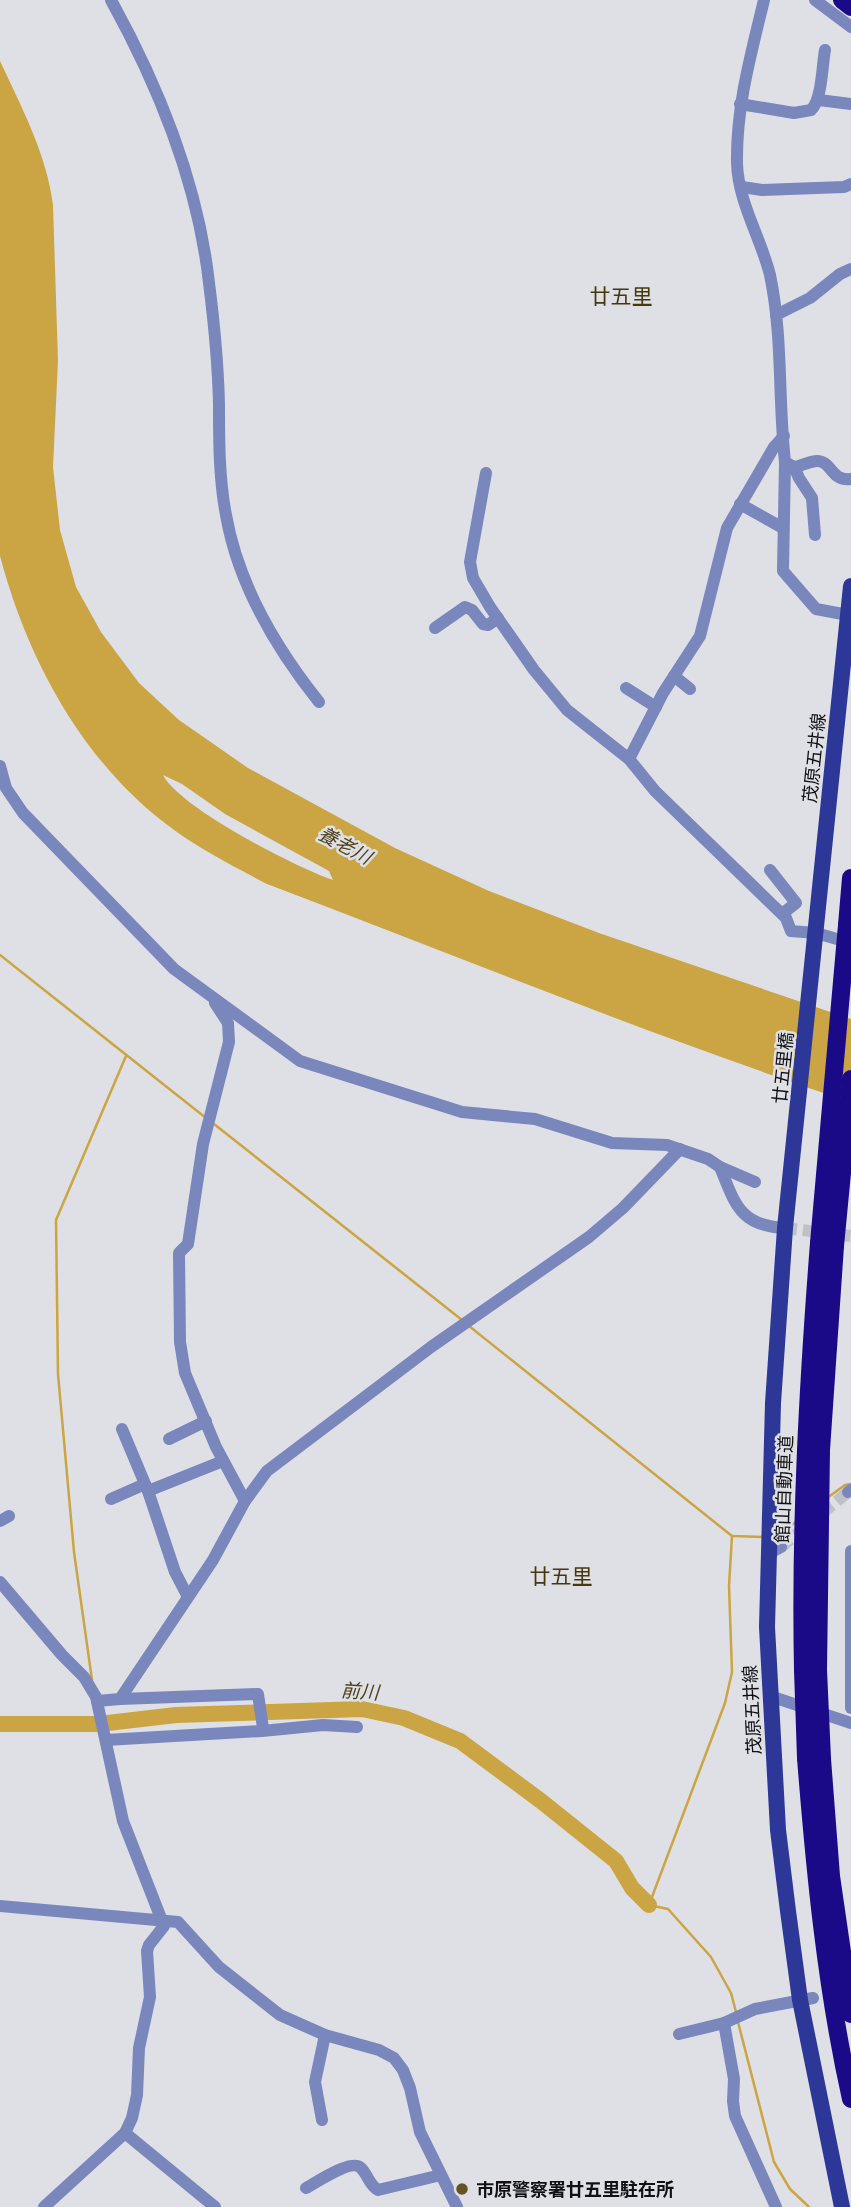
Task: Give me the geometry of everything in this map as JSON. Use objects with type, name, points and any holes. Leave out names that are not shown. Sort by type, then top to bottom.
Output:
[{"type":"highway","points":[[842,0],[851,7]]},
{"type":"highway","name":"館山自動車道","points":[[827,1244],[851,878]]},
{"type":"highway","name":"館山自動車道","points":[[851,1079],[827,1244],[805,1451],[802,1601],[811,1670],[816,1876],[835,2012],[851,2099]]},
{"type":"highway","name":"館山自動車道","points":[[814,1758],[851,2014]]},
{"type":"main road","name":"茂原五井線","points":[[816,933],[851,586]]},
{"type":"main road","name":"廿五里橋","points":[[788,1206],[816,933]]},
{"type":"main road","name":"茂原五井線","points":[[788,1206],[773,1403],[775,1551],[767,1627],[770,1696],[778,1830],[842,2207]]},
{"type":"street","points":[[111,0],[134,42],[188,175],[209,281],[225,513],[238,558],[265,624],[294,671],[319,702]]},
{"type":"street","points":[[764,0],[740,104],[737,166],[745,207],[769,274],[780,350],[784,436],[790,464],[812,498],[816,535]]},
{"type":"street","points":[[815,0],[851,27]]},
{"type":"street","points":[[740,104],[794,113],[811,110],[819,100],[825,50]]},
{"type":"street","points":[[819,100],[851,104]]},
{"type":"street","points":[[742,187],[762,190],[844,187],[851,184]]},
{"type":"street","points":[[776,315],[810,298],[840,274],[851,269]]},
{"type":"street","points":[[219,402],[232,397]]},
{"type":"street","points":[[629,759],[656,707],[700,636],[727,528],[774,447],[784,436]]},
{"type":"street","points":[[790,464],[819,461],[825,463],[835,476],[842,480],[851,480]]},
{"type":"street","points":[[790,464],[783,528],[783,571],[816,608],[848,615]]},
{"type":"street","points":[[485,473],[470,562],[473,578],[534,670],[567,710],[629,759],[655,791],[782,914],[791,931],[816,933],[851,943]]},
{"type":"street","points":[[740,504],[783,528]]},
{"type":"street","points":[[435,628],[465,607],[472,610],[483,624],[488,625],[498,618]]},
{"type":"street","points":[[674,676],[690,689]]},
{"type":"street","points":[[626,688],[656,707]]},
{"type":"street","points":[[0,766],[2,790],[44,837],[174,969],[290,1055],[330,1072],[462,1112],[535,1119],[612,1143],[645,1143],[680,1149],[708,1159],[755,1182]]},
{"type":"street","points":[[770,870],[796,903],[782,914]]},
{"type":"street","points":[[211,997],[228,1023],[229,1042],[203,1144],[188,1244],[179,1253],[180,1342],[185,1373],[223,1461],[245,1501]]},
{"type":"street","points":[[120,1699],[213,1560],[245,1501],[267,1471],[431,1347],[589,1237],[623,1208],[680,1149]]},
{"type":"street","points":[[720,1167],[736,1207],[750,1221],[785,1228]]},
{"type":"street","points":[[169,1438],[206,1421]]},
{"type":"street","points":[[122,1429],[175,1572],[187,1597]]},
{"type":"street","points":[[111,1499],[223,1461]]},
{"type":"street","points":[[851,1551],[851,1708]]},
{"type":"street","points":[[0,1582],[84,1677],[97,1701],[123,1821],[164,1926],[147,1951],[149,2004],[139,2048],[137,2095],[132,2118],[125,2133],[44,2207]]},
{"type":"street","points":[[97,1701],[258,1694],[263,1728]]},
{"type":"street","points":[[770,1696],[851,1723]]},
{"type":"street","points":[[106,1740],[323,1725],[356,1727]]},
{"type":"street","points":[[0,1906],[178,1922],[219,1967],[280,2015],[325,2035],[379,2050],[394,2058],[404,2070],[420,2132],[457,2207]]},
{"type":"street","points":[[679,2034],[724,2023],[755,2009],[807,1999]]},
{"type":"street","points":[[724,2023],[734,2079],[735,2116],[776,2207]]},
{"type":"street","points":[[322,2120],[315,2082],[325,2035]]},
{"type":"street","points":[[125,2133],[215,2207]]},
{"type":"street","points":[[306,2188],[346,2166],[356,2164],[378,2190],[441,2175]]},
{"type":"water","name":"養老川","points":[[0,61],[39,149],[53,205],[58,361],[53,467],[60,530],[76,587],[101,632],[139,683],[179,720],[248,768],[395,848],[489,891],[599,933],[851,1019],[851,1102],[631,1024],[267,884],[190,841],[136,798],[83,738],[61,704],[25,632],[0,556]],"holes":[[[163,775],[182,784],[225,814],[329,871],[333,880],[267,850],[214,819],[191,804]]]},
{"type":"waterway","points":[[0,955],[206,1118]]},
{"type":"waterway","points":[[92,1680],[74,1552],[58,1374],[56,1220],[126,1056]]},
{"type":"waterway","points":[[214,1124],[462,1320]]},
{"type":"waterway","points":[[469,1326],[732,1536],[764,1537]]},
{"type":"waterway","points":[[827,1498],[845,1485],[851,1484]]},
{"type":"waterway","points":[[777,1536],[797,1521]]},
{"type":"waterway","points":[[732,1536],[729,1586],[732,1672],[725,1703],[649,1905],[668,1909],[711,1957],[731,1993],[736,2012]]},
{"type":"waterway","name":"前川","points":[[0,1724],[99,1724],[176,1715],[362,1709],[404,1718],[460,1741],[541,1801],[616,1861],[632,1888],[649,1905]]},
{"type":"waterway","points":[[738,2022],[774,2162],[790,2189],[809,2207]]},
{"type":"tunnel","points":[[785,1228],[851,1236]]},
{"type":"tunnel","points":[[781,1547],[848,1492]]},
{"type":"place","name":"市原警察署廿五里駐在所","points":[[462,2189]]},
{"type":"district","name":"廿五里","points":[[621,296]]},
{"type":"district","name":"廿五里","points":[[561,1576]]}]
